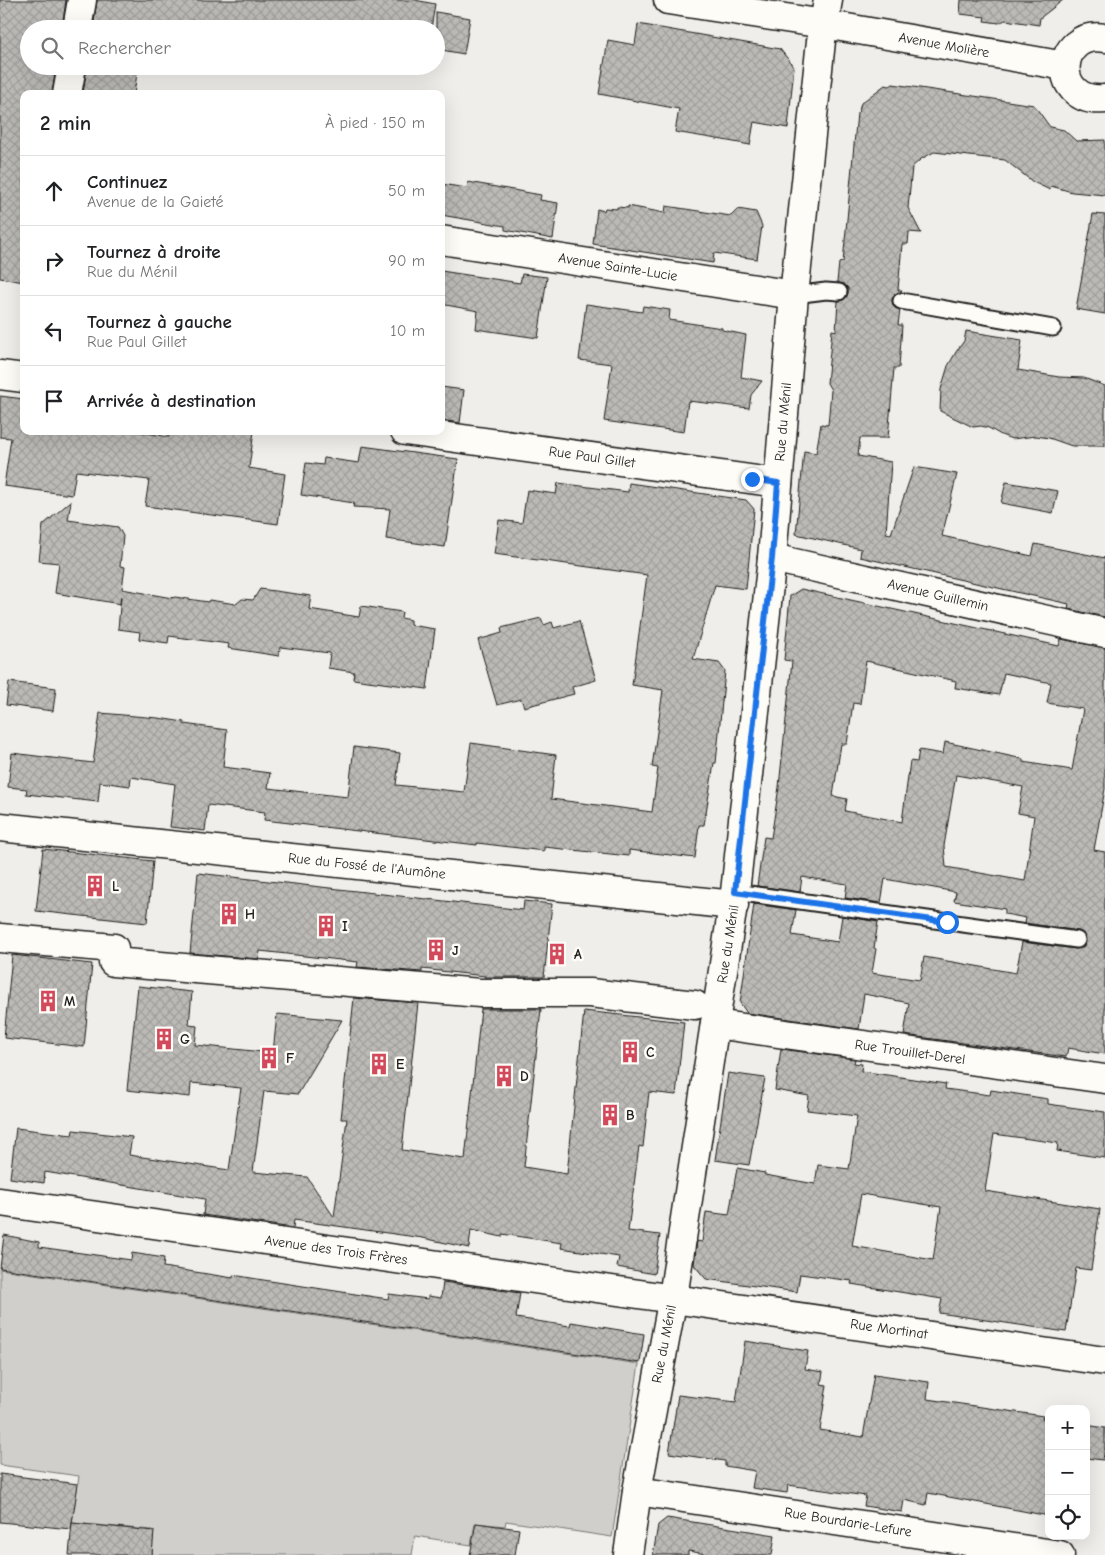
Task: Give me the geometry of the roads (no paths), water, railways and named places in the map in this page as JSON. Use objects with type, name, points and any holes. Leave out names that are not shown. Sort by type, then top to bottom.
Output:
[{"type":"street","points":[[79,20],[82,0]]},
{"type":"street","name":"Avenue Molière","points":[[668,0],[826,12],[1065,66]]},
{"type":"street","name":"Rue du Ménil","points":[[628,1555],[637,1491],[673,1297],[735,899],[772,558],[794,295],[826,12]]},
{"type":"street","points":[[1105,38],[1084,39],[1067,56],[1065,66],[1066,76],[1074,91],[1086,98],[1095,100],[1105,99]]},
{"type":"street","points":[[68,90],[70,75]]},
{"type":"street","name":"Avenue Sainte-Lucie","points":[[445,241],[794,295]]},
{"type":"street","name":"Rue Paul Gillet","points":[[434,435],[778,483]]},
{"type":"street","name":"Avenue Guillemin","points":[[772,558],[1105,633]]},
{"type":"street","name":"Rue du Fossé de l'Aumône","points":[[0,827],[735,899]]},
{"type":"street","points":[[0,938],[114,948],[113,962],[480,993],[590,993],[695,1005]]},
{"type":"street","name":"Rue Trouillet-Derel","points":[[715,1024],[1105,1079]]},
{"type":"street","name":"Avenue des Trois Frères","points":[[0,1202],[673,1297]]},
{"type":"street","name":"Rue Mortinat","points":[[673,1297],[1105,1361]]},
{"type":"street","name":"Rue Bourdarie-Lefure","points":[[637,1491],[1060,1555]]},
{"type":"lane","points":[[794,295],[826,290],[839,292]]},
{"type":"lane","points":[[900,301],[1053,328]]},
{"type":"lane","points":[[735,899],[1076,940]]},
{"type":"place","name":"L","points":[[95,886]]},
{"type":"place","name":"H","points":[[229,914]]},
{"type":"place","name":"I","points":[[326,926]]},
{"type":"place","name":"J","points":[[436,950]]},
{"type":"place","name":"A","points":[[557,954]]},
{"type":"place","name":"M","points":[[48,1001]]},
{"type":"place","name":"G","points":[[164,1039]]},
{"type":"place","name":"C","points":[[630,1052]]},
{"type":"place","name":"F","points":[[269,1058]]},
{"type":"place","name":"E","points":[[379,1064]]},
{"type":"place","name":"D","points":[[504,1076]]},
{"type":"place","name":"B","points":[[610,1115]]}]
